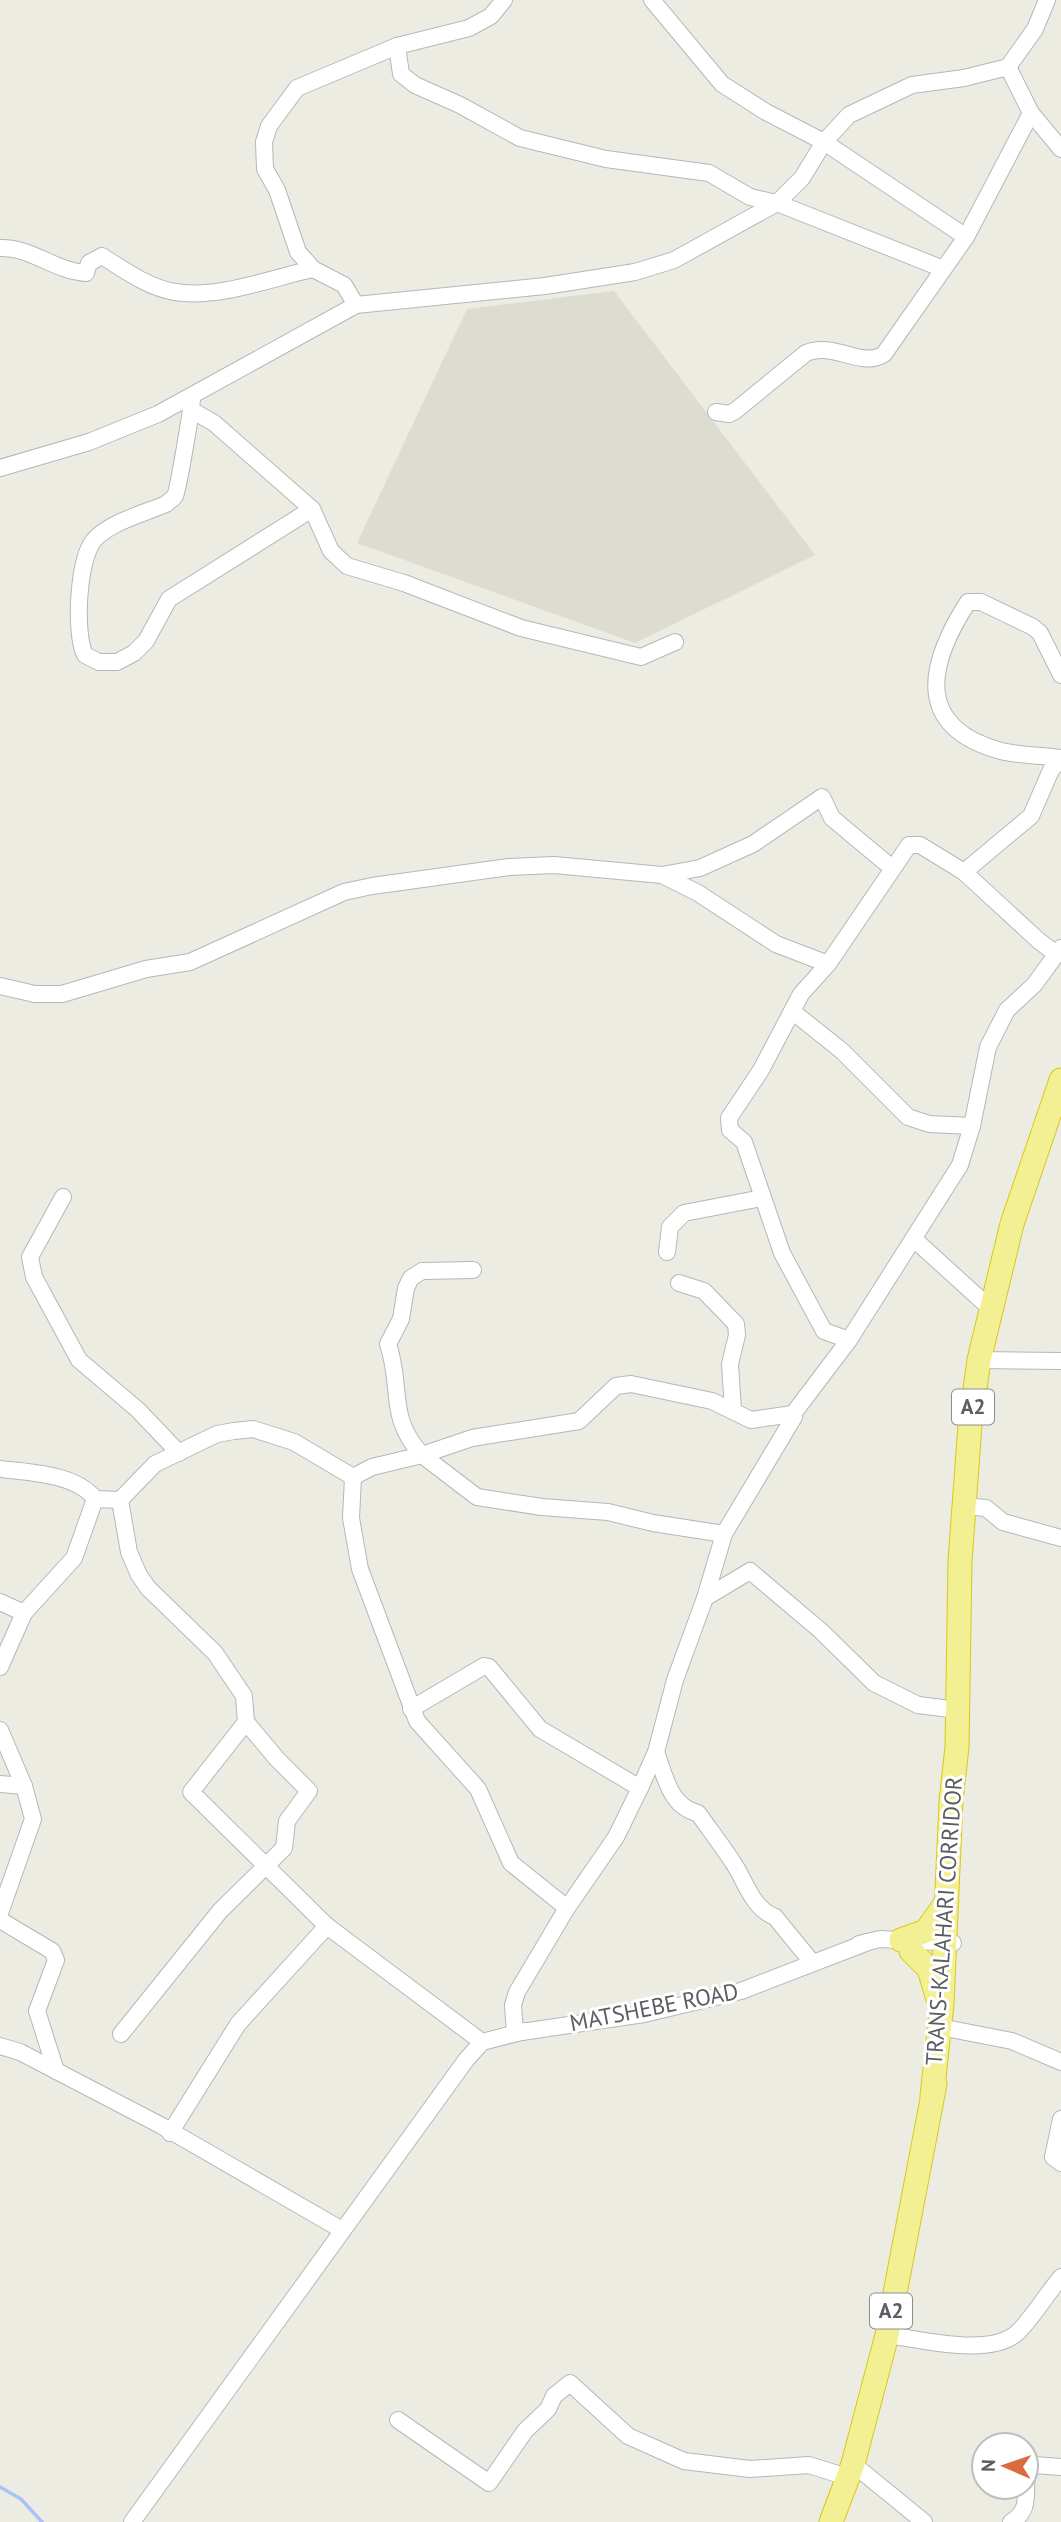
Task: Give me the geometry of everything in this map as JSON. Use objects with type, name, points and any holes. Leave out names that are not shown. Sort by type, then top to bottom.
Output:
[{"type":"highway","name":"TRANS-KALAHARI CORRIDOR","points":[[949,1947],[946,1903],[957,1746],[963,1506],[979,1360],[1012,1224],[1061,1080]]},
{"type":"highway","name":"TRANS-KALAHARI CORRIDOR","points":[[831,2522],[850,2470],[887,2335],[932,2096],[943,2028],[949,1947],[959,1800],[957,1746]]},
{"type":"highway","points":[[943,2028],[935,1984],[929,1969],[906,1945],[926,1931],[946,1903]]},
{"type":"street","points":[[356,305],[344,285],[313,269],[298,252],[277,190],[265,169],[264,142],[269,126],[298,89],[397,46],[469,28],[491,16],[503,0]]},
{"type":"street","points":[[652,0],[722,83],[766,112],[824,142],[966,237]]},
{"type":"street","points":[[0,468],[89,442],[192,404],[356,305],[545,286],[635,272],[674,260],[777,203],[802,178],[824,142],[849,115],[912,85],[964,78],[1008,67],[1035,29],[1047,0]]},
{"type":"street","points":[[397,46],[401,74],[520,138],[606,159],[709,173],[750,197],[777,203],[941,268]]},
{"type":"street","points":[[1008,67],[1031,113],[1061,149]]},
{"type":"street","points":[[716,412],[729,414],[735,411],[806,353],[815,349],[826,348],[868,359],[877,359],[884,354],[941,268],[966,237],[1031,113]]},
{"type":"street","points":[[0,248],[23,250],[83,273],[86,273],[89,263],[102,256],[146,282],[174,292],[210,292],[313,269]]},
{"type":"street","points":[[192,404],[312,509],[331,551],[347,566],[404,583],[521,628],[641,657],[675,642]]},
{"type":"street","points":[[192,404],[174,496],[166,503],[96,538],[88,549],[77,627],[85,654],[99,662],[117,662],[134,653],[146,641],[169,599],[312,509]]},
{"type":"street","points":[[964,872],[1031,816],[1042,787],[1061,758],[1005,752],[984,746],[946,719],[939,709],[935,684],[942,655],[968,602],[981,602],[1033,627],[1040,633],[1061,675]]},
{"type":"street","points":[[0,986],[35,994],[62,994],[146,969],[190,962],[344,892],[372,886],[509,867],[554,865],[662,875],[701,868],[733,855],[780,828],[822,797],[832,818],[892,868]]},
{"type":"street","points":[[515,2033],[513,2006],[516,1992],[567,1908],[616,1838],[656,1752],[675,1680],[705,1598],[724,1534],[787,1432],[794,1418],[793,1414],[849,1340],[915,1240],[960,1165],[972,1126],[988,1047],[1007,1010],[1034,985],[1059,952],[964,872],[916,844],[909,845],[828,964],[802,994],[768,1058],[729,1118],[730,1130],[744,1142],[782,1254],[824,1331],[849,1340]]},
{"type":"street","points":[[662,875],[698,892],[776,944],[828,964]]},
{"type":"street","points":[[792,1011],[842,1051],[908,1117],[929,1124],[972,1126]]},
{"type":"street","points":[[64,1197],[30,1257],[34,1277],[79,1360],[138,1410],[179,1453]]},
{"type":"street","points":[[667,1252],[670,1227],[684,1213],[762,1198]]},
{"type":"street","points":[[915,1240],[990,1309]]},
{"type":"street","points":[[472,1270],[422,1271],[411,1278],[406,1288],[401,1318],[388,1344],[396,1377],[401,1425],[405,1437],[422,1455],[477,1497],[542,1507],[608,1512],[653,1523],[724,1534]]},
{"type":"street","points":[[679,1283],[704,1291],[736,1324],[737,1335],[730,1364],[733,1410]]},
{"type":"street","points":[[979,1360],[1061,1361]]},
{"type":"street","points":[[353,1477],[372,1467],[422,1455],[472,1438],[579,1421],[616,1386],[631,1384],[712,1401],[751,1420],[793,1414]]},
{"type":"street","points":[[95,1499],[120,1500],[155,1464],[217,1434],[253,1429],[294,1442],[353,1477]]},
{"type":"street","points":[[0,1469],[58,1479],[88,1489],[95,1499]]},
{"type":"street","points":[[353,1477],[351,1518],[360,1569],[366,1591],[387,1635],[411,1709],[435,1743],[478,1789],[511,1863],[567,1908]]},
{"type":"street","points":[[0,1667],[24,1613],[74,1558],[95,1499]]},
{"type":"street","points":[[120,1500],[129,1552],[139,1575],[229,1671],[244,1696],[246,1722],[309,1791],[287,1821],[284,1848],[220,1911],[121,2034]]},
{"type":"street","points":[[963,1506],[986,1508],[1003,1522],[1061,1538]]},
{"type":"street","points":[[705,1598],[750,1571],[821,1631],[874,1683],[918,1704],[958,1710]]},
{"type":"street","points":[[0,1602],[24,1613]]},
{"type":"street","points":[[411,1709],[484,1666],[489,1667],[541,1729],[640,1788]]},
{"type":"street","points":[[246,1722],[191,1792],[327,1926],[482,2042]]},
{"type":"street","points":[[0,1730],[24,1786],[33,1819],[0,1913]]},
{"type":"street","points":[[656,1752],[676,1802],[686,1810],[698,1813],[736,1867],[751,1896],[768,1914],[775,1917],[811,1961]]},
{"type":"street","points":[[0,1784],[24,1786]]},
{"type":"street","points":[[0,1920],[52,1951],[56,1959],[37,2011],[44,2041],[56,2071]]},
{"type":"street","points":[[170,2133],[238,2024],[327,1926]]},
{"type":"street","points":[[132,2522],[342,2230],[482,2042],[515,2033],[644,2014],[741,1991],[811,1961],[868,1942],[949,1947]]},
{"type":"street","name":"MATSHEBE ROAD","points":[[741,1991],[868,1942]]},
{"type":"street","points":[[943,2028],[1012,2041],[1061,2062]]},
{"type":"street","points":[[0,2046],[56,2071],[342,2230]]},
{"type":"street","points":[[1061,2119],[1053,2157],[1061,2163]]},
{"type":"street","points":[[887,2335],[997,2345],[1016,2333],[1061,2277]]},
{"type":"street","points":[[398,2420],[489,2483],[526,2431],[548,2409],[554,2396],[570,2383],[628,2435],[684,2461],[750,2469],[809,2465],[850,2470],[924,2522]]},
{"type":"street","points":[[1011,2522],[1024,2511],[1030,2469],[1035,2465],[1061,2467]]},
{"type":"shaded area","points":[[614,291],[815,555],[635,643],[357,543],[467,309]]},
{"type":"waterway","points":[[0,2487],[21,2499],[42,2522]]}]
